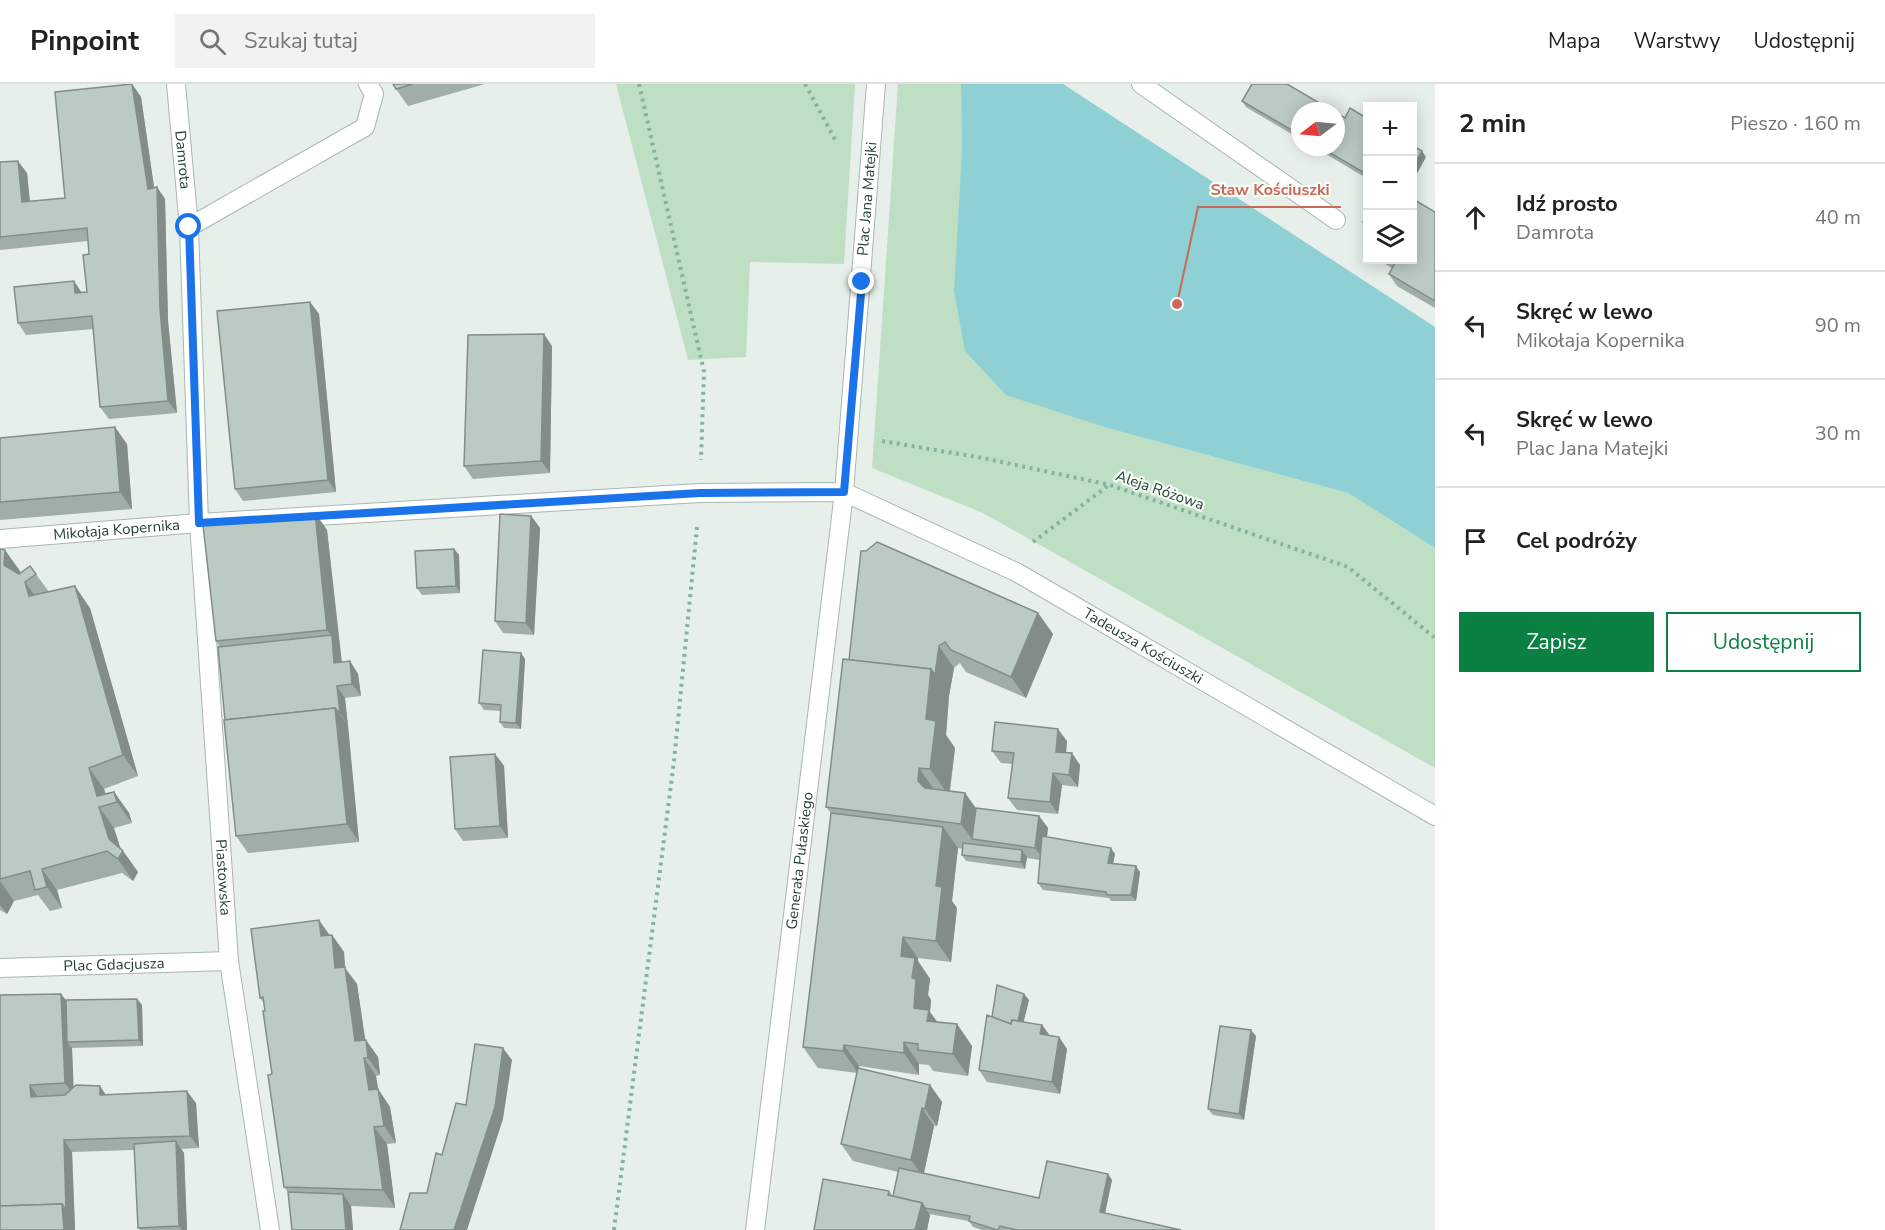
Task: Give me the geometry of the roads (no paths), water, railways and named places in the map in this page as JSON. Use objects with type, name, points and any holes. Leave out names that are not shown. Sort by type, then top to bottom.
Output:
[{"type":"street","name":"Damrota","points":[[176,84],[189,227],[199,523]]},
{"type":"street","points":[[189,227],[366,127],[374,94],[368,84]]},
{"type":"street","name":"Plac Jana Matejki","points":[[844,492],[872,160],[876,84]]},
{"type":"street","points":[[1141,84],[1336,220]]},
{"type":"street","name":"Mikołaja Kopernika","points":[[0,539],[199,523],[700,493],[844,492]]},
{"type":"street","name":"Tadeusza Kościuszki","points":[[844,492],[1018,573],[1435,816]]},
{"type":"street","name":"Generała Pułaskiego","points":[[754,1230],[844,492]]},
{"type":"street","name":"Piastowska","points":[[199,523],[229,961],[270,1230]]},
{"type":"street","name":"Plac Gdacjusza","points":[[0,968],[229,961]]},
{"type":"water","points":[[961,84],[1063,84],[1435,327],[1435,548],[1348,493],[1111,429],[1006,395],[965,351],[954,291],[962,151]]},
{"type":"place","name":"Staw Kościuszki","points":[[1177,304]]}]
